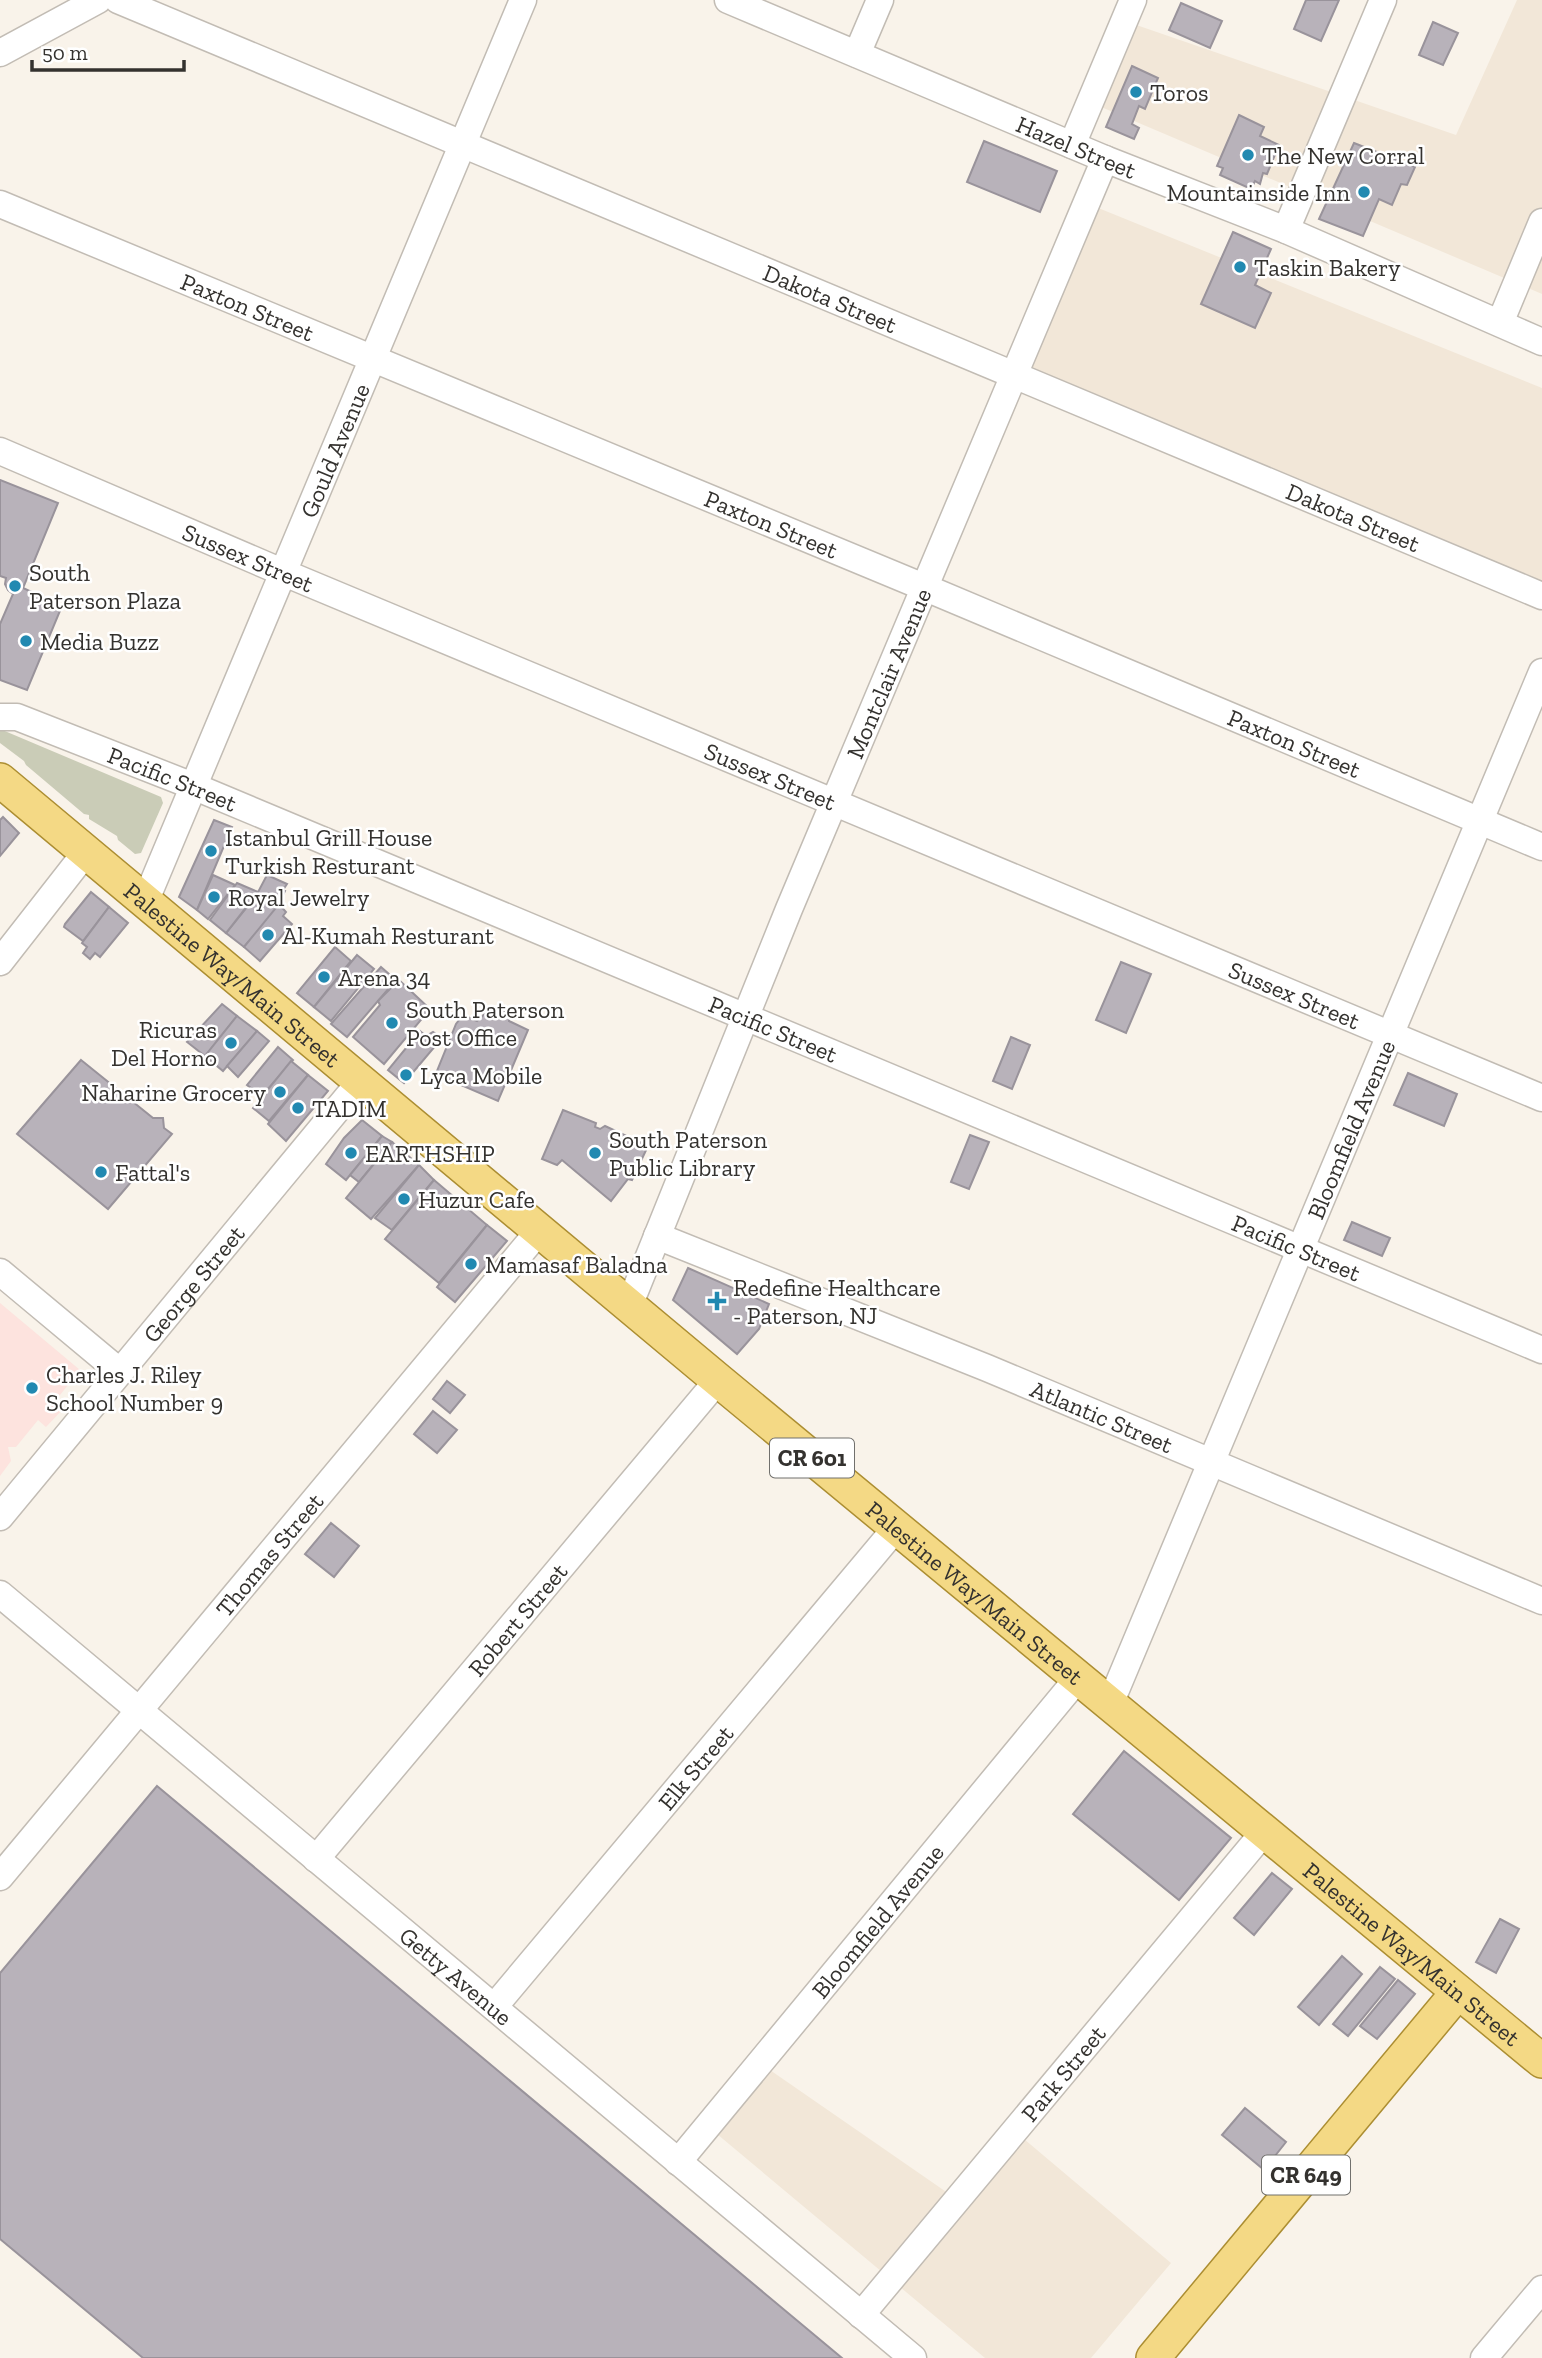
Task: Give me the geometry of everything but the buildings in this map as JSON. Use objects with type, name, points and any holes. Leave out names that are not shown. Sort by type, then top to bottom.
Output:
[{"type":"main road","name":"CR 601","points":[[0,780],[86,852]]},
{"type":"main road","name":"Palestine Way/Main Street","points":[[86,852],[896,1528],[1542,2061]]},
{"type":"main road","name":"CR 649","points":[[1153,2358],[1458,1992]]},
{"type":"street","points":[[0,53],[98,0]]},
{"type":"street","name":"Dakota Street","points":[[118,0],[1542,596]]},
{"type":"street","name":"Gould Avenue","points":[[145,902],[523,0]]},
{"type":"street","name":"Hazel Street","points":[[728,0],[1105,159],[1286,230],[1542,342]]},
{"type":"street","points":[[857,54],[880,0]]},
{"type":"street","points":[[1072,145],[1133,0]]},
{"type":"street","points":[[1286,230],[1383,0]]},
{"type":"street","name":"Montclair Avenue","points":[[629,1306],[835,802],[1105,159]]},
{"type":"street","name":"Paxton Street","points":[[0,204],[926,587],[1542,847]]},
{"type":"street","points":[[1500,323],[1542,222]]},
{"type":"street","name":"Sussex Street","points":[[0,451],[282,572],[1542,1098]]},
{"type":"street","name":"Bloomfield Avenue","points":[[1110,1704],[1542,672]]},
{"type":"street","name":"Pacific Street","points":[[0,717],[17,717],[193,786],[1542,1350]]},
{"type":"street","points":[[0,962],[86,852]]},
{"type":"street","name":"George Street","points":[[0,1517],[360,1082]]},
{"type":"street","name":"Thomas Street","points":[[0,1877],[539,1231]]},
{"type":"street","name":"Atlantic Street","points":[[657,1236],[987,1368],[1542,1601]]},
{"type":"street","points":[[0,1272],[120,1372]]},
{"type":"street","name":"Robert Street","points":[[316,1859],[718,1380]]},
{"type":"street","name":"Elk Street","points":[[494,2007],[896,1528]]},
{"type":"street","name":"Getty Avenue","points":[[0,1594],[913,2358]]},
{"type":"street","name":"Bloomfield Avenue","points":[[678,2162],[1078,1678]]},
{"type":"street","name":"Park Street","points":[[861,2315],[1264,1832]]},
{"type":"street","points":[[1484,2358],[1542,2289]]},
{"type":"shaded area","points":[[1517,0],[1542,0],[1542,294],[1087,101],[1119,19],[1456,135]]},
{"type":"shaded area","points":[[1086,203],[1542,388],[1542,587],[1004,372]]},
{"type":"shaded area","name":"Charles J. Riley School Number 9","points":[[0,1303],[80,1370],[56,1400],[64,1408],[46,1427],[38,1420],[16,1447],[8,1447],[11,1461],[0,1476]]},
{"type":"shaded area","points":[[754,2059],[955,2198],[1012,2129],[1171,2263],[1091,2358],[985,2358],[699,2119]]},
{"type":"green space","points":[[0,729],[161,797],[163,803],[141,853],[135,854],[118,840],[117,836],[89,819],[89,815],[84,814],[0,743]]},
{"type":"place","name":"Toros","points":[[1136,92]]},
{"type":"place","name":"The New Corral","points":[[1248,155]]},
{"type":"place","name":"Mountainside Inn","points":[[1364,192]]},
{"type":"place","name":"Taskin Bakery","points":[[1240,267]]},
{"type":"place","name":"South Paterson Plaza","points":[[15,586]]},
{"type":"place","name":"Media Buzz","points":[[26,641]]},
{"type":"place","name":"Istanbul Grill House Turkish Resturant","points":[[211,851]]},
{"type":"place","name":"Royal Jewelry","points":[[214,897]]},
{"type":"place","name":"Al-Kumah Resturant","points":[[268,935]]},
{"type":"place","name":"Arena 34","points":[[324,977]]},
{"type":"place","name":"South Paterson Post Office","points":[[392,1023]]},
{"type":"place","name":"Ricuras Del Horno","points":[[231,1043]]},
{"type":"place","name":"Lyca Mobile","points":[[406,1075]]},
{"type":"place","name":"Naharine Grocery","points":[[280,1092]]},
{"type":"place","name":"TADIM","points":[[298,1108]]},
{"type":"place","name":"EARTHSHIP","points":[[351,1153]]},
{"type":"place","name":"South Paterson Public Library","points":[[595,1153]]},
{"type":"place","name":"Fattal's","points":[[101,1172]]},
{"type":"place","name":"Huzur Cafe","points":[[404,1199]]},
{"type":"place","name":"Mamasaf Baladna","points":[[471,1264]]},
{"type":"place","name":"Redefine Healthcare - Paterson, NJ","points":[[717,1301]]},
{"type":"place","name":"Charles J. Riley School Number 9","points":[[32,1388]]}]
